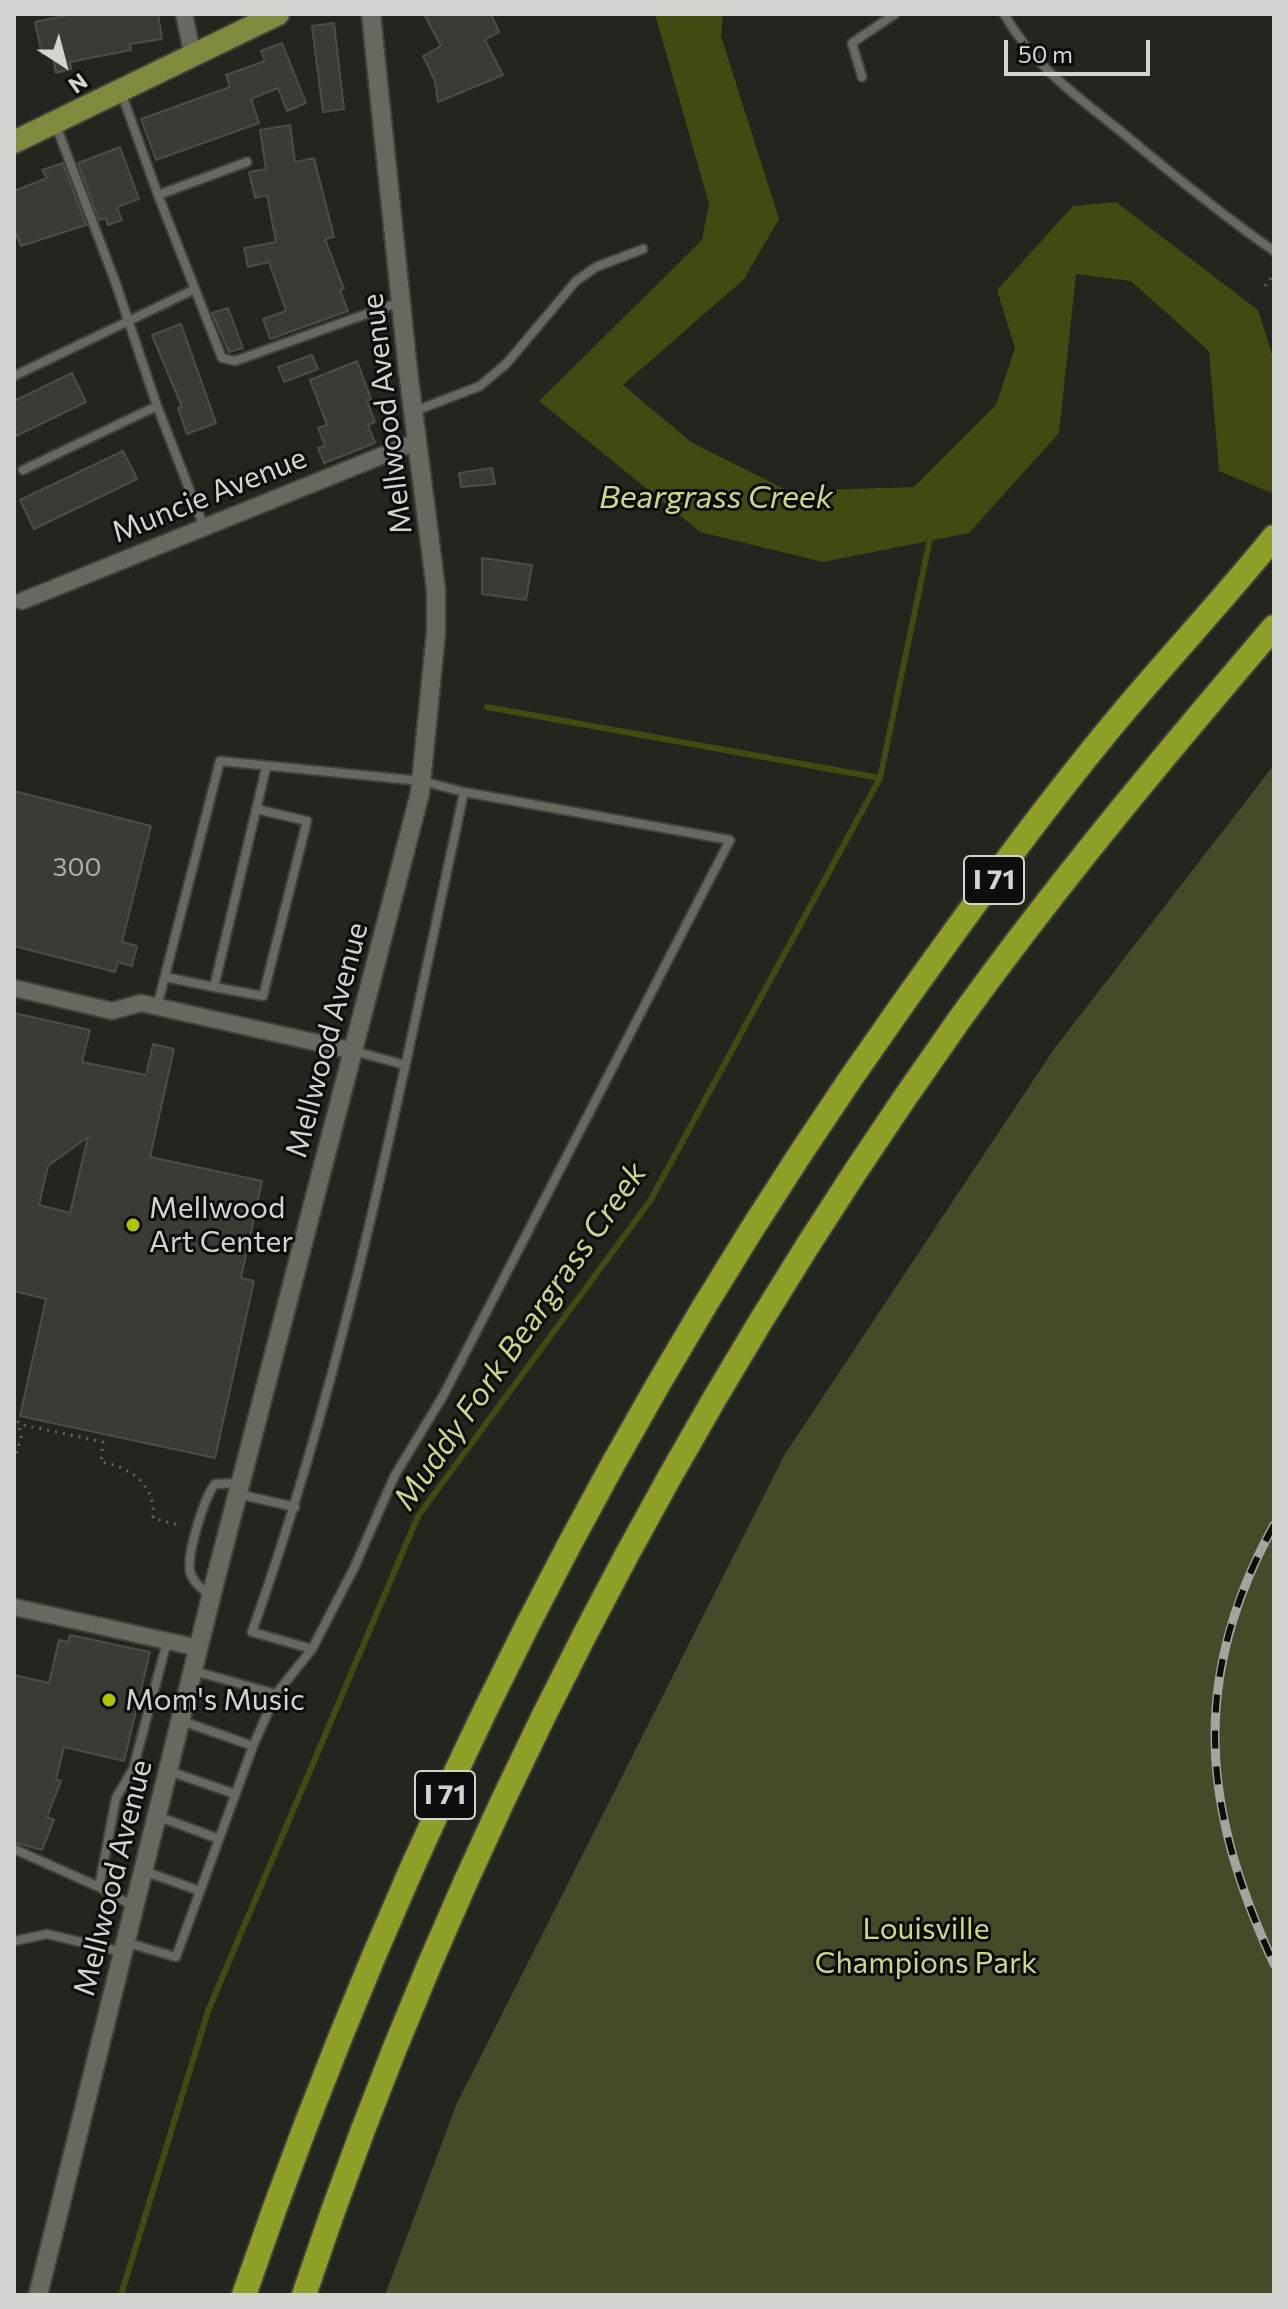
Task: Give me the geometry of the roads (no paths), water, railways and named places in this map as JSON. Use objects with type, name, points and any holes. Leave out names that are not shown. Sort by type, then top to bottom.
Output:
[{"type":"highway","name":"I 71","points":[[244,2295],[323,2079],[427,1831],[588,1509],[698,1319],[768,1206],[903,1004],[1042,815],[1124,712],[1274,537]]},
{"type":"highway","name":"I 71","points":[[304,2295],[363,2132],[433,1960],[515,1779],[635,1544],[758,1328],[823,1223],[959,1020],[1131,794],[1274,627]]},
{"type":"main road","points":[[14,142],[278,14]]},
{"type":"street","points":[[184,14],[193,56]]},
{"type":"street","name":"Mellwood Avenue","points":[[38,2295],[211,1597],[422,781],[435,646],[436,590],[371,14]]},
{"type":"street","name":"Muncie Avenue","points":[[22,601],[418,441]]},
{"type":"street","points":[[14,988],[112,1011],[141,1003],[354,1051]]},
{"type":"street","points":[[14,1607],[199,1648]]},
{"type":"lane","points":[[862,77],[852,43],[895,14]]},
{"type":"lane","points":[[1004,14],[1034,59],[1062,85],[1216,211],[1274,251]]},
{"type":"lane","points":[[120,91],[222,358],[235,361],[401,301]]},
{"type":"lane","points":[[55,122],[204,527]]},
{"type":"lane","points":[[158,195],[247,162]]},
{"type":"lane","points":[[415,411],[480,386],[507,363],[576,281],[596,267],[643,249]]},
{"type":"lane","points":[[14,376],[195,289]]},
{"type":"lane","points":[[23,470],[157,406]]},
{"type":"lane","points":[[14,1941],[47,1934],[176,1957],[253,1746],[276,1694],[312,1649],[354,1568],[395,1475],[468,1349],[730,840],[464,792],[422,781],[266,768],[220,761],[157,1007]]},
{"type":"lane","points":[[214,987],[266,768]]},
{"type":"lane","points":[[312,1649],[252,1632],[295,1507],[360,1260],[464,792]]},
{"type":"lane","points":[[165,977],[263,996],[307,821],[256,809]]},
{"type":"lane","points":[[354,1051],[405,1065]]},
{"type":"lane","points":[[211,1597],[192,1579],[189,1569],[203,1510],[215,1484],[295,1507]]},
{"type":"lane","points":[[99,1887],[116,1798],[133,1769],[168,1641]]},
{"type":"lane","points":[[194,1671],[276,1694]]},
{"type":"lane","points":[[182,1721],[253,1746]]},
{"type":"lane","points":[[169,1771],[235,1794]]},
{"type":"lane","points":[[157,1816],[219,1839]]},
{"type":"lane","points":[[14,1849],[99,1887],[134,1907]]},
{"type":"lane","points":[[143,1871],[200,1891]]},
{"type":"water","name":"Beargrass Creek","points":[[655,14],[723,14],[721,36],[779,219],[744,279],[623,385],[691,442],[788,491],[914,487],[996,405],[1015,348],[997,290],[1073,206],[1116,202],[1258,310],[1274,360],[1274,494],[1219,471],[1209,351],[1131,281],[1076,274],[1059,433],[969,533],[823,562],[700,532],[539,401],[702,240],[709,204]]},
{"type":"waterway","name":"Muddy Fork Beargrass Creek","points":[[121,2295],[208,2011],[418,1516],[650,1201],[880,778],[931,534]]},
{"type":"waterway","points":[[487,707],[880,778]]},
{"type":"railway","points":[[1274,1525],[1247,1582],[1228,1637],[1218,1690],[1215,1744],[1220,1797],[1232,1851],[1250,1907],[1274,1964]]},
{"type":"place","name":"Mellwood Art Center","points":[[133,1225]]},
{"type":"place","name":"Mom's Music","points":[[109,1700]]},
{"type":"park label","name":"Louisville Champions Park","points":[[926,1946]]}]
